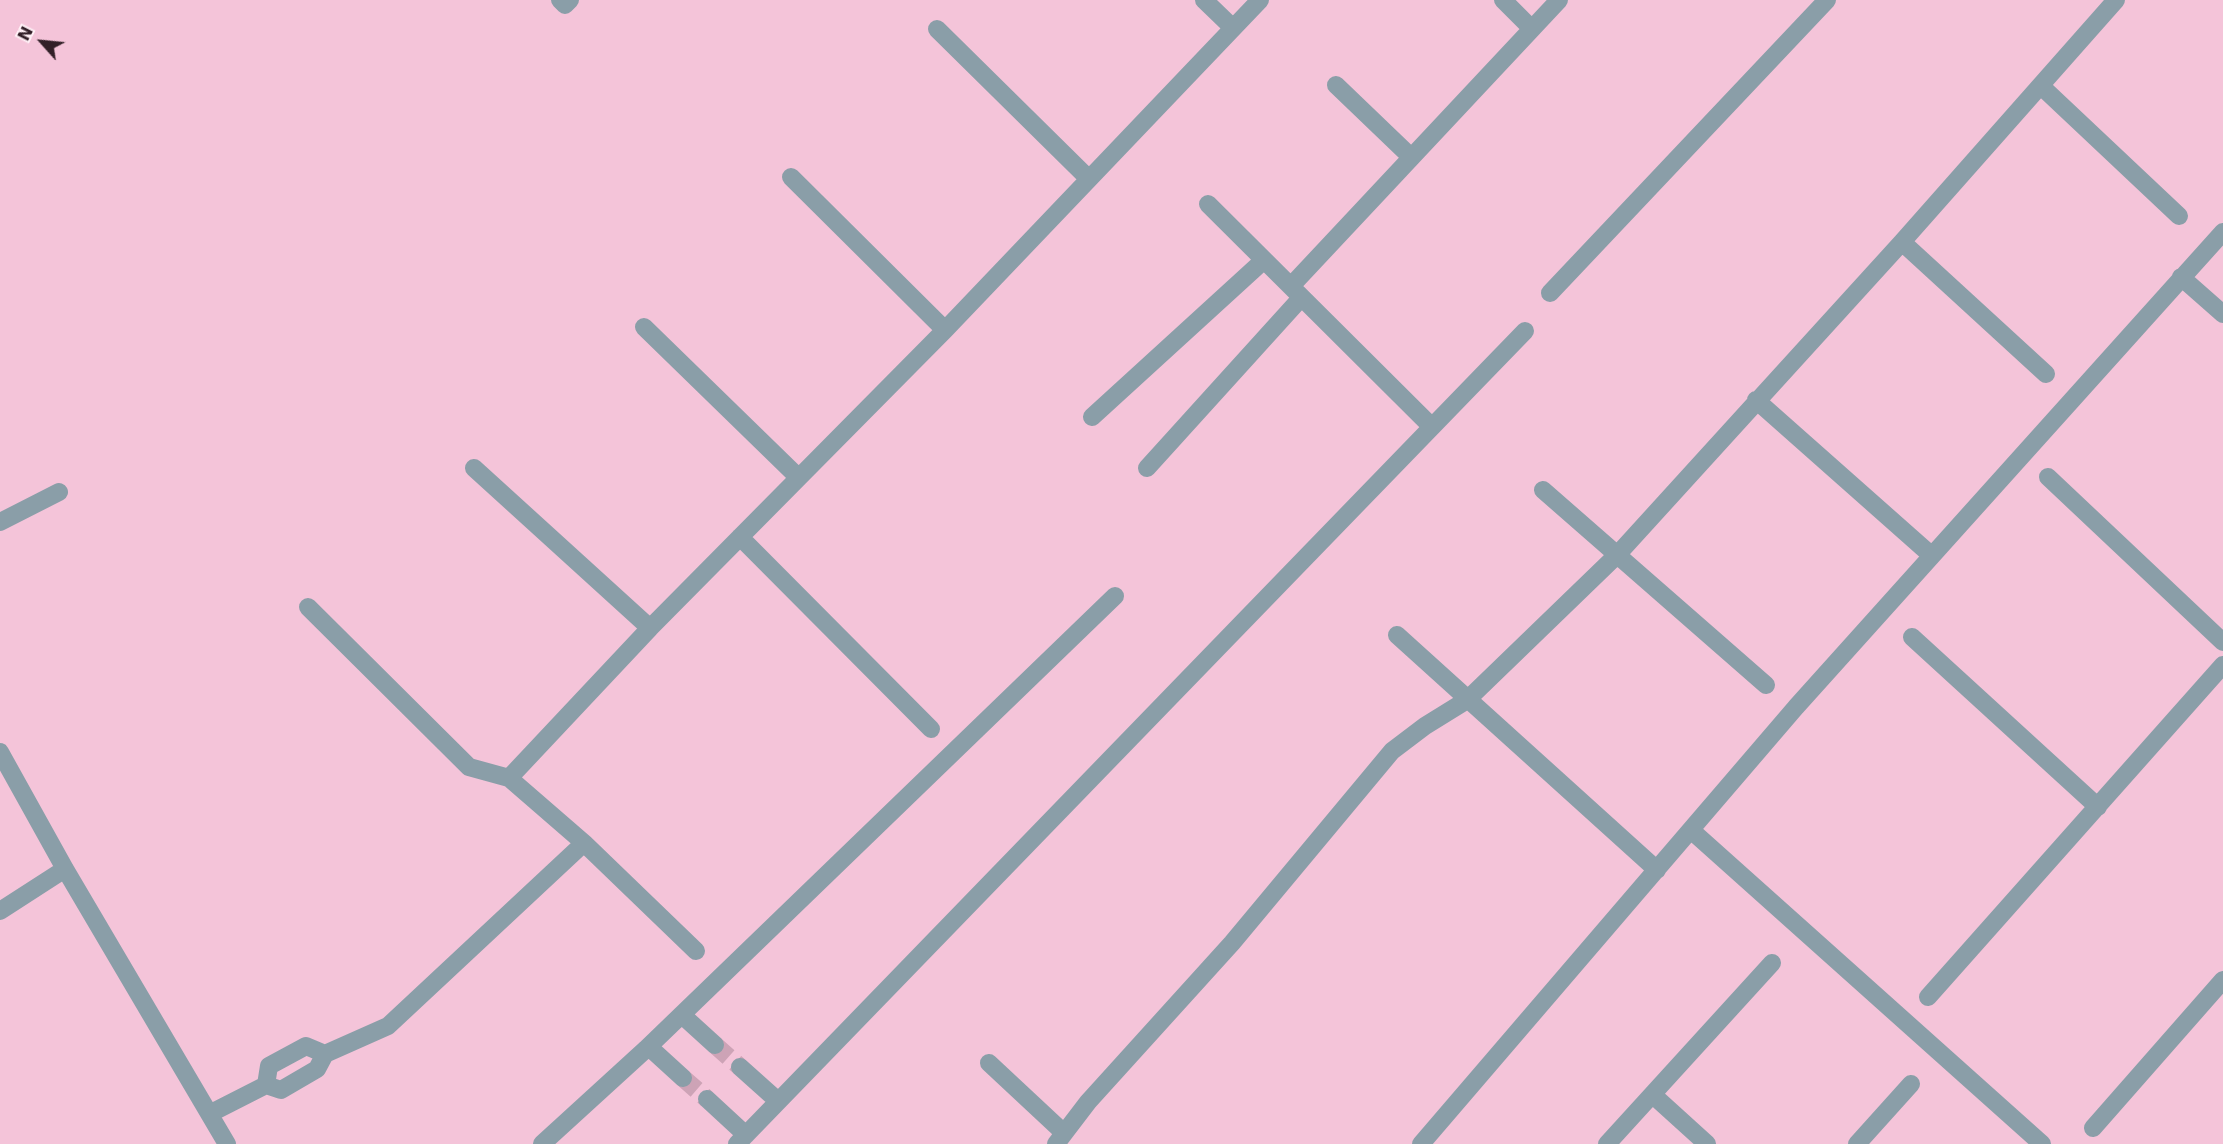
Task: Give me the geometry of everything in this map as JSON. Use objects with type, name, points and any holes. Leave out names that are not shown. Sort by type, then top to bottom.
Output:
[{"type":"street","points":[[560,0],[565,5],[570,0]]},
{"type":"street","points":[[1204,0],[1233,28]]},
{"type":"street","points":[[509,778],[650,628],[945,330],[1260,0]]},
{"type":"street","points":[[1503,0],[1532,29]]},
{"type":"street","points":[[1147,468],[1411,158],[1559,0]]},
{"type":"street","points":[[1550,293],[1827,0]]},
{"type":"street","points":[[989,1063],[1060,1138],[1088,1102],[1232,943],[1392,751],[1425,726],[1467,700],[1618,554],[1902,242],[2116,0]]},
{"type":"street","points":[[937,29],[1088,178]]},
{"type":"street","points":[[1336,85],[1411,158]]},
{"type":"street","points":[[2041,86],[2179,216]]},
{"type":"street","points":[[791,177],[945,330]]},
{"type":"street","points":[[1208,204],[1432,427]]},
{"type":"street","points":[[1421,1144],[1692,831],[1796,707],[2223,232]]},
{"type":"street","points":[[1902,242],[2046,374]]},
{"type":"street","points":[[1092,417],[1264,260]]},
{"type":"street","points":[[2181,277],[2223,314]]},
{"type":"street","points":[[644,327],[798,477]]},
{"type":"street","points":[[707,1099],[742,1140],[1525,331]]},
{"type":"street","points":[[1756,400],[1931,555]]},
{"type":"street","points":[[474,468],[650,628]]},
{"type":"street","points":[[2048,477],[2223,642]]},
{"type":"street","points":[[1543,490],[1766,685]]},
{"type":"street","points":[[0,522],[59,492]]},
{"type":"street","points":[[740,537],[931,729]]},
{"type":"street","points":[[542,1144],[649,1047],[1115,596]]},
{"type":"street","points":[[308,607],[469,767],[509,778],[584,843],[696,951]]},
{"type":"street","points":[[1397,635],[1657,870]]},
{"type":"street","points":[[1912,637],[2098,807]]},
{"type":"street","points":[[1928,997],[2223,665]]},
{"type":"street","points":[[0,752],[65,869],[211,1113],[227,1144]]},
{"type":"street","points":[[1692,831],[2042,1144]]},
{"type":"street","points":[[211,1113],[266,1085],[281,1090],[317,1069],[326,1054],[388,1026],[584,843]]},
{"type":"street","points":[[0,911],[65,869]]},
{"type":"street","points":[[1607,1144],[1772,963]]},
{"type":"street","points":[[2093,1128],[2223,980]]},
{"type":"street","points":[[682,1015],[715,1045]]},
{"type":"street","points":[[266,1085],[269,1066],[306,1046],[326,1054]]},
{"type":"street","points":[[649,1047],[683,1078]]},
{"type":"street","points":[[741,1067],[778,1101]]},
{"type":"street","points":[[1857,1144],[1911,1084]]},
{"type":"street","points":[[1653,1095],[1707,1144]]},
{"type":"tunnel","points":[[715,1045],[740,1067]]},
{"type":"tunnel","points":[[683,1078],[707,1099]]}]
